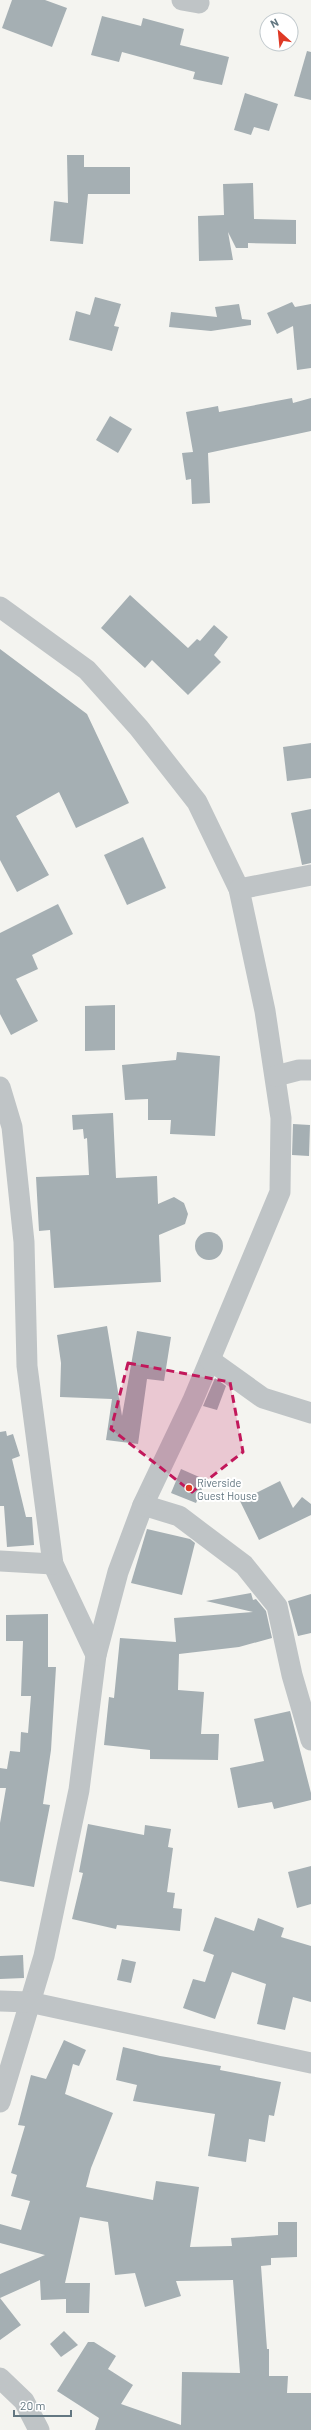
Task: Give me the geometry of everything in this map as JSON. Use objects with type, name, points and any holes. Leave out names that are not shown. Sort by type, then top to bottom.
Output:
[{"type":"street","points":[[0,607],[87,670],[138,728],[197,802],[239,889],[265,1011],[276,1076],[281,1118],[280,1192],[210,1360],[143,1505],[118,1572],[96,1655],[79,1790],[44,1956],[0,2102]]},
{"type":"street","points":[[239,889],[311,875]]},
{"type":"street","points":[[276,1076],[299,1070],[311,1070]]},
{"type":"street","points":[[0,1087],[12,1127],[24,1242],[27,1366],[53,1564],[96,1655]]},
{"type":"street","points":[[210,1360],[263,1398],[311,1413]]},
{"type":"street","points":[[143,1505],[179,1516],[244,1565],[277,1606],[292,1674],[311,1740]]},
{"type":"street","points":[[0,1561],[53,1564]]},
{"type":"street","points":[[0,2001],[29,2002],[311,2063]]},
{"type":"street","points":[[0,2378],[24,2402],[39,2430]]},
{"type":"highlighted area","points":[[128,1363],[230,1382],[243,1452],[192,1492],[111,1429]]},
{"type":"building","points":[[12,0],[45,0],[67,8],[52,47],[2,28]]},
{"type":"building","points":[[102,16],[141,26],[143,18],[184,29],[180,45],[229,57],[222,85],[193,79],[195,72],[122,52],[119,62],[91,55]]},
{"type":"building","points":[[307,51],[311,52],[311,100],[294,96]]},
{"type":"building","points":[[245,93],[278,104],[269,131],[254,127],[251,135],[234,130]]},
{"type":"building","points":[[67,155],[84,155],[84,167],[130,167],[130,194],[88,194],[83,244],[50,241],[54,201],[68,203]]},
{"type":"building","points":[[253,183],[254,219],[296,220],[296,244],[248,243],[248,248],[236,248],[228,232],[233,260],[199,261],[198,216],[224,215],[223,184]]},
{"type":"building","points":[[95,297],[121,304],[114,326],[119,327],[112,351],[69,340],[76,311],[90,315]]},
{"type":"building","points":[[292,302],[295,307],[311,304],[311,368],[297,370],[293,326],[277,334],[267,313]]},
{"type":"building","points":[[239,304],[242,319],[251,320],[251,325],[211,331],[169,327],[171,312],[217,317],[215,307]]},
{"type":"building","points":[[292,398],[293,403],[311,398],[311,431],[208,453],[210,503],[192,504],[191,479],[186,480],[182,453],[193,452],[186,412],[218,406],[219,412]]},
{"type":"building","points":[[110,416],[132,429],[118,453],[96,440]]},
{"type":"building","points":[[130,595],[188,648],[197,639],[200,641],[214,625],[228,637],[214,655],[221,662],[188,695],[152,660],[145,668],[101,628]]},
{"type":"building","points":[[0,649],[87,714],[129,803],[76,828],[59,792],[16,816],[49,875],[17,892],[0,860]]},
{"type":"building","points":[[311,743],[311,778],[287,781],[283,747]]},
{"type":"building","points":[[311,809],[311,863],[302,865],[291,813]]},
{"type":"building","points":[[143,837],[166,888],[127,905],[104,855]]},
{"type":"building","points":[[58,904],[73,934],[32,955],[38,969],[16,979],[38,1021],[11,1035],[0,1014],[0,933]]},
{"type":"building","points":[[115,1005],[115,1050],[85,1051],[85,1006]]},
{"type":"building","points":[[177,1052],[220,1056],[215,1136],[170,1134],[171,1120],[148,1120],[148,1099],[125,1100],[122,1065],[176,1060]]},
{"type":"building","points":[[113,1113],[116,1178],[157,1176],[158,1204],[174,1197],[184,1203],[188,1214],[185,1224],[159,1235],[161,1282],[54,1288],[50,1230],[39,1231],[36,1177],[89,1175],[87,1138],[84,1139],[83,1129],[73,1130],[72,1115]]},
{"type":"building","points":[[293,1124],[310,1125],[309,1156],[292,1155]]},
{"type":"building","points":[[209,1232],[219,1236],[223,1246],[219,1256],[209,1260],[199,1256],[195,1246],[199,1236]]},
{"type":"building","points":[[107,1326],[122,1416],[137,1331],[171,1337],[164,1381],[147,1379],[138,1444],[106,1440],[112,1399],[60,1397],[61,1363],[57,1335]]},
{"type":"building","points":[[215,1378],[226,1386],[217,1410],[203,1406]]},
{"type":"building","points":[[6,1431],[7,1436],[13,1434],[20,1456],[12,1459],[26,1517],[32,1517],[34,1545],[7,1547],[4,1506],[0,1506],[0,1432]]},
{"type":"building","points":[[181,1469],[206,1480],[196,1503],[171,1493]]},
{"type":"building","points":[[280,1481],[293,1508],[302,1497],[311,1504],[311,1515],[259,1540],[240,1501]]},
{"type":"building","points":[[147,1529],[190,1539],[195,1543],[182,1595],[131,1583]]},
{"type":"building","points":[[251,1593],[253,1600],[256,1599],[266,1611],[272,1638],[239,1647],[179,1654],[178,1690],[204,1692],[201,1734],[219,1734],[218,1760],[150,1759],[150,1750],[104,1745],[109,1697],[114,1698],[120,1638],[176,1642],[174,1618],[253,1612],[206,1601]]},
{"type":"building","points":[[311,1594],[311,1633],[298,1636],[288,1601]]},
{"type":"building","points":[[48,1614],[48,1667],[56,1667],[51,1750],[43,1804],[50,1805],[34,1887],[0,1881],[0,1823],[6,1788],[0,1788],[0,1768],[7,1769],[10,1751],[20,1752],[21,1732],[28,1733],[31,1696],[21,1696],[23,1641],[6,1641],[6,1615]]},
{"type":"building","points":[[290,1711],[311,1793],[311,1800],[274,1809],[272,1802],[238,1808],[230,1768],[264,1761],[254,1719]]},
{"type":"building","points":[[88,1824],[144,1835],[145,1825],[171,1829],[168,1847],[173,1848],[167,1892],[175,1893],[173,1908],[182,1909],[180,1931],[117,1925],[116,1929],[72,1919],[83,1873],[79,1872]]},
{"type":"building","points":[[311,1866],[311,1904],[297,1908],[288,1872]]},
{"type":"building","points":[[215,1917],[254,1931],[258,1918],[284,1928],[281,1937],[311,1946],[311,2002],[293,1997],[285,2030],[257,2024],[266,1984],[232,1972],[215,2019],[183,2008],[193,1979],[205,1982],[214,1955],[203,1951]]},
{"type":"building","points":[[23,1955],[24,1978],[0,1979],[0,1956]]},
{"type":"building","points":[[122,1959],[136,1962],[131,1983],[117,1980]]},
{"type":"building","points":[[64,2040],[86,2050],[79,2066],[73,2064],[65,2094],[113,2113],[91,2168],[86,2187],[153,2200],[156,2181],[199,2187],[190,2247],[232,2246],[231,2238],[278,2235],[278,2222],[297,2222],[297,2257],[271,2258],[271,2265],[261,2266],[267,2349],[269,2349],[269,2376],[288,2376],[287,2393],[311,2393],[311,2430],[95,2430],[99,2418],[57,2391],[88,2342],[94,2342],[116,2356],[108,2369],[133,2385],[121,2404],[181,2425],[182,2372],[240,2373],[233,2280],[176,2281],[181,2296],[145,2307],[135,2273],[115,2275],[108,2222],[80,2217],[65,2283],[90,2283],[89,2313],[66,2313],[66,2299],[41,2300],[40,2280],[0,2298],[0,2274],[45,2255],[0,2243],[0,2224],[21,2230],[30,2201],[11,2196],[17,2175],[11,2173],[25,2126],[18,2125],[31,2075],[46,2079]]},
{"type":"building","points":[[123,2047],[160,2056],[221,2066],[220,2070],[281,2082],[274,2116],[269,2115],[265,2142],[249,2139],[246,2162],[208,2156],[215,2114],[133,2101],[137,2085],[116,2080]]},
{"type":"building","points":[[0,2298],[21,2325],[0,2340]]},
{"type":"building","points":[[64,2331],[78,2345],[61,2357],[50,2344]]},
{"type":"place","name":"Riverside Guest House","points":[[189,1488]]}]
